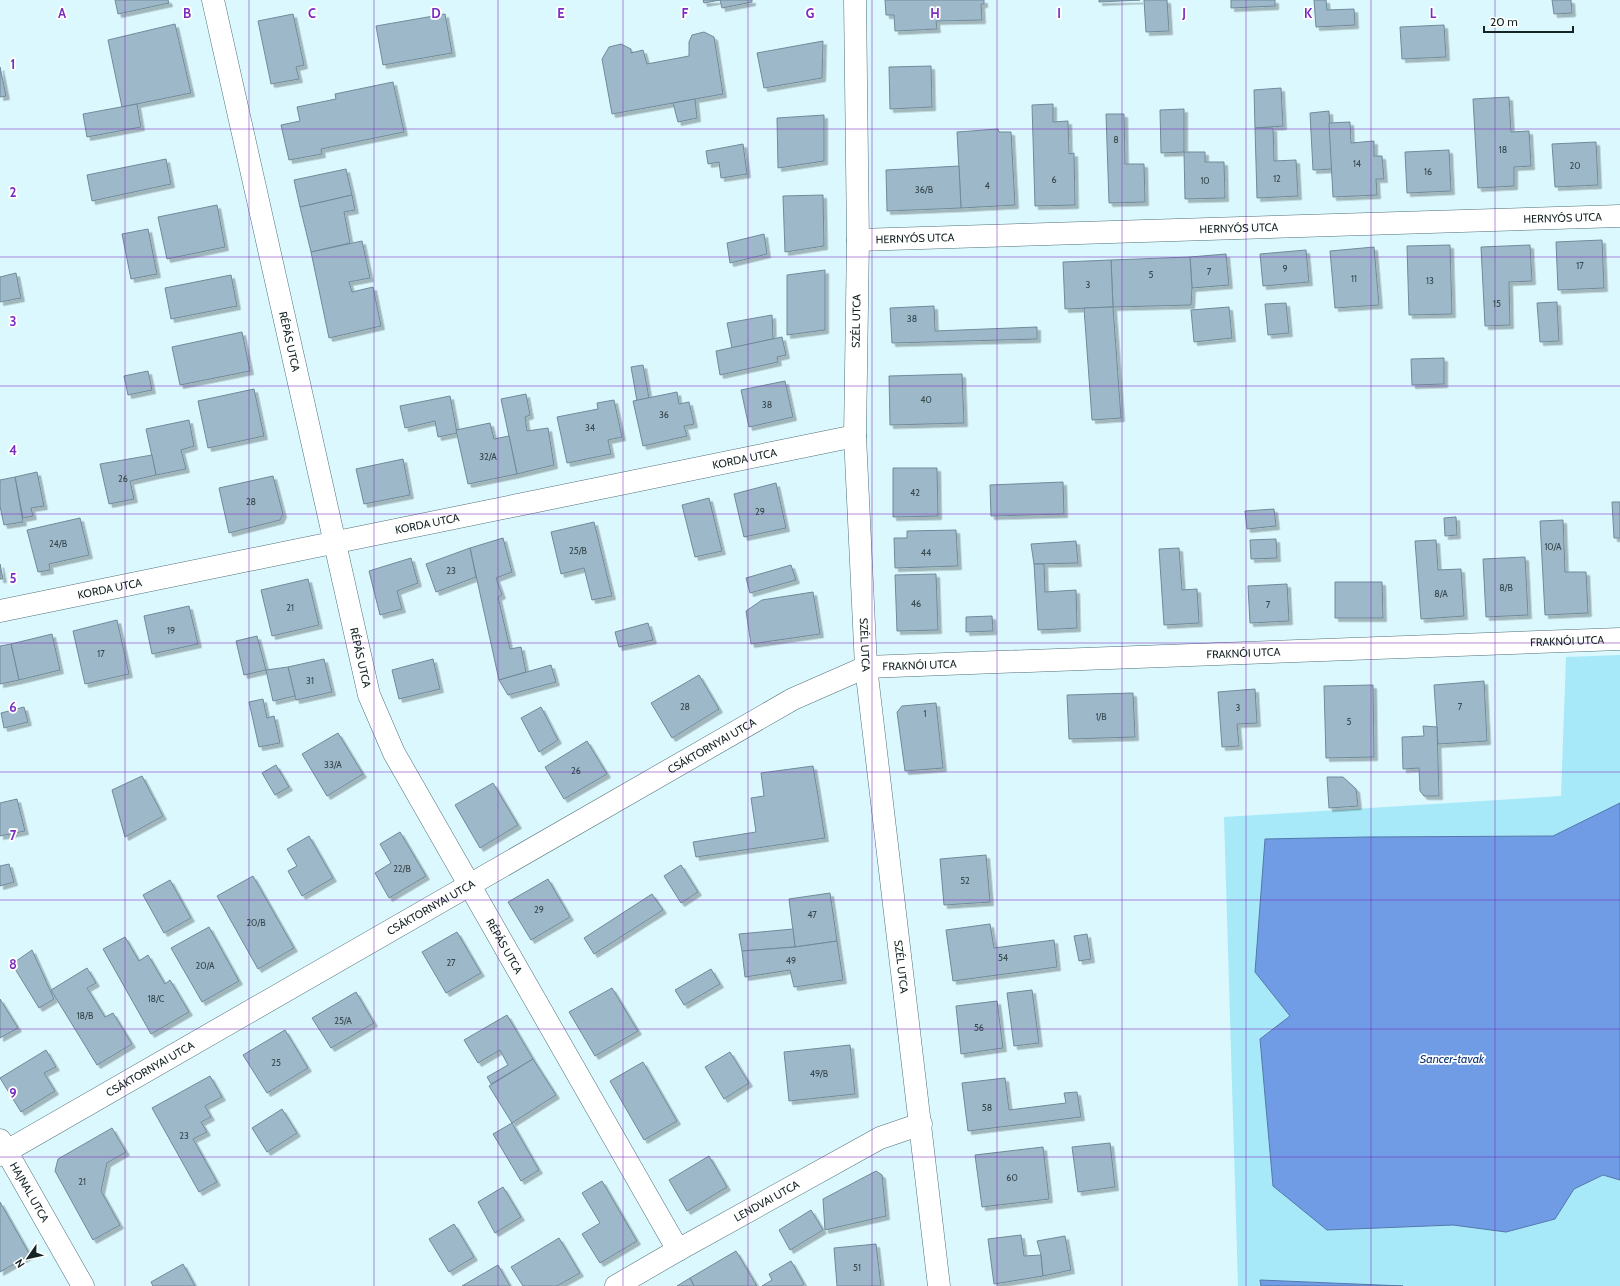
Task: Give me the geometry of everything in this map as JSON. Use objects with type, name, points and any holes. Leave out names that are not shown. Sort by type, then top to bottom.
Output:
[{"type":"street","name":"RÉPÁS UTCA","points":[[213,0],[369,695],[394,753],[678,1250]]},
{"type":"street","name":"SZÉL UTCA","points":[[854,0],[858,240],[855,436],[866,667],[939,1286]]},
{"type":"street","name":"HERNYÓS UTCA","points":[[858,240],[1620,216]]},
{"type":"street","name":"KORDA UTCA","points":[[0,611],[855,436]]},
{"type":"street","name":"FRAKNÓI UTCA","points":[[866,667],[1620,639]]},
{"type":"street","name":"CSÁKTORNYAI UTCA","points":[[2,1149],[469,886],[793,700],[866,667]]},
{"type":"street","name":"LENDVAI UTCA","points":[[616,1286],[880,1138],[921,1124]]},
{"type":"street","name":"HAJNAL UTCA","points":[[2,1149],[83,1286]]},
{"type":"shaded area","points":[[1620,655],[1620,803],[1553,836],[1366,837],[1255,972],[1290,1016],[1260,1039],[1273,1186],[1328,1230],[1453,1225],[1506,1231],[1555,1219],[1574,1189],[1603,1175],[1620,1180],[1620,1286],[1403,1286],[1261,1280],[1261,1286],[1238,1286],[1224,817],[1561,796],[1566,657]]},
{"type":"water","name":"Sancer-tavak","points":[[1620,803],[1620,1180],[1603,1175],[1574,1189],[1555,1219],[1506,1232],[1453,1225],[1327,1230],[1273,1186],[1260,1039],[1290,1016],[1255,972],[1265,839],[1553,836]]},
{"type":"water","points":[[1260,1280],[1403,1286],[1261,1286]]},
{"type":"building","points":[[115,0],[168,0],[169,3],[118,14]]},
{"type":"building","points":[[703,0],[720,0],[704,3]]},
{"type":"building","points":[[720,0],[752,0],[752,2],[722,8]]},
{"type":"building","points":[[885,0],[984,0],[984,4],[981,4],[982,20],[936,21],[937,29],[895,31],[894,15],[886,15]]},
{"type":"building","points":[[1099,0],[1140,0],[1099,2]]},
{"type":"building","points":[[1144,0],[1167,0],[1169,31],[1146,32]]},
{"type":"building","points":[[1231,0],[1275,0],[1275,6],[1231,8]]},
{"type":"building","points":[[1314,0],[1326,0],[1327,10],[1354,9],[1355,25],[1316,27]]},
{"type":"building","points":[[1552,0],[1571,0],[1572,13],[1554,14]]},
{"type":"building","points":[[293,14],[304,65],[296,67],[299,79],[271,84],[258,21]]},
{"type":"building","points":[[445,14],[452,53],[383,65],[376,26]]},
{"type":"building","points":[[175,24],[191,93],[122,107],[108,40]]},
{"type":"building","points":[[1444,25],[1446,57],[1402,59],[1400,27]]},
{"type":"building","points":[[704,32],[714,37],[723,94],[612,114],[602,59],[609,47],[621,44],[631,49],[631,53],[643,50],[647,64],[689,56],[689,42],[692,35]]},
{"type":"building","points":[[823,41],[822,78],[764,88],[757,53]]},
{"type":"building","points":[[931,66],[932,107],[890,109],[889,67]]},
{"type":"building","points":[[0,67],[6,96],[0,97]]},
{"type":"building","points":[[393,82],[404,132],[321,149],[322,154],[289,160],[281,125],[300,121],[297,107],[336,99],[335,94]]},
{"type":"building","points":[[1281,88],[1283,126],[1255,128],[1254,90]]},
{"type":"building","points":[[1509,97],[1511,132],[1529,131],[1531,166],[1514,167],[1514,186],[1478,188],[1473,99]]},
{"type":"building","points":[[695,99],[697,118],[678,122],[673,103]]},
{"type":"building","points":[[137,104],[141,127],[87,137],[83,114]]},
{"type":"building","points":[[1053,104],[1053,122],[1068,121],[1069,154],[1074,153],[1075,205],[1035,206],[1032,105]]},
{"type":"building","points":[[1184,109],[1184,152],[1161,153],[1160,110]]},
{"type":"building","points":[[1329,111],[1332,169],[1313,170],[1310,113]]},
{"type":"building","points":[[1106,114],[1124,114],[1125,164],[1144,164],[1145,202],[1109,203]]},
{"type":"building","points":[[824,115],[824,161],[778,168],[777,118]]},
{"type":"building","points":[[1350,122],[1351,143],[1374,141],[1374,156],[1382,156],[1384,179],[1376,179],[1377,195],[1333,197],[1329,123]]},
{"type":"building","points":[[1255,128],[1273,128],[1274,161],[1296,160],[1298,196],[1257,198]]},
{"type":"building","points":[[998,129],[999,132],[1011,132],[1015,205],[961,208],[957,132]]},
{"type":"building","points":[[1596,142],[1598,185],[1555,187],[1552,144]]},
{"type":"building","points":[[743,144],[747,174],[721,178],[719,162],[708,164],[706,151]]},
{"type":"building","points":[[1449,150],[1451,191],[1407,193],[1405,152]]},
{"type":"building","points":[[1184,152],[1205,152],[1205,162],[1224,162],[1225,198],[1185,199]]},
{"type":"building","points":[[166,159],[171,184],[92,201],[87,175]]},
{"type":"building","points":[[959,166],[961,208],[887,211],[886,170]]},
{"type":"building","points":[[346,169],[352,195],[300,207],[294,180]]},
{"type":"building","points":[[352,195],[355,210],[344,212],[350,243],[311,252],[300,207]]},
{"type":"building","points":[[823,195],[824,246],[785,252],[783,196]]},
{"type":"building","points":[[217,205],[225,247],[167,259],[158,217]]},
{"type":"building","points":[[148,229],[157,274],[131,279],[122,234]]},
{"type":"building","points":[[764,234],[767,254],[730,263],[727,243]]},
{"type":"building","points":[[1602,240],[1604,288],[1558,290],[1556,242]]},
{"type":"building","points":[[362,241],[370,278],[349,282],[352,292],[373,287],[381,326],[329,338],[311,252]]},
{"type":"building","points":[[1450,245],[1452,314],[1409,315],[1407,246]]},
{"type":"building","points":[[1530,245],[1532,281],[1509,282],[1510,325],[1485,326],[1481,247]]},
{"type":"building","points":[[1374,247],[1379,305],[1335,308],[1330,251]]},
{"type":"building","points":[[1306,250],[1309,282],[1263,286],[1260,254]]},
{"type":"building","points":[[1226,254],[1229,285],[1192,288],[1190,257]]},
{"type":"building","points":[[1190,257],[1192,288],[1191,305],[1113,307],[1111,260]]},
{"type":"building","points":[[1111,260],[1113,307],[1065,309],[1063,262]]},
{"type":"building","points":[[825,270],[825,330],[787,335],[787,275]]},
{"type":"building","points":[[16,273],[21,298],[0,302],[0,277]]},
{"type":"building","points":[[231,275],[237,306],[171,319],[165,288]]},
{"type":"building","points":[[1557,302],[1559,341],[1540,342],[1537,303]]},
{"type":"building","points":[[1286,303],[1289,333],[1268,335],[1265,304]]},
{"type":"building","points":[[934,306],[935,331],[1037,327],[1037,339],[892,343],[890,308]]},
{"type":"building","points":[[1113,307],[1121,418],[1092,420],[1084,308]]},
{"type":"building","points":[[1229,307],[1232,338],[1194,342],[1191,310]]},
{"type":"building","points":[[772,315],[773,339],[732,348],[727,323]]},
{"type":"building","points":[[242,332],[250,371],[180,385],[172,347]]},
{"type":"building","points":[[782,337],[786,355],[777,357],[778,362],[720,375],[716,351]]},
{"type":"building","points":[[1444,358],[1444,384],[1412,385],[1411,359]]},
{"type":"building","points":[[643,365],[649,398],[637,401],[631,367]]},
{"type":"building","points":[[148,371],[152,390],[128,395],[124,376]]},
{"type":"building","points":[[962,374],[964,423],[890,425],[889,376]]},
{"type":"building","points":[[785,381],[793,417],[749,427],[741,390]]},
{"type":"building","points":[[254,389],[264,436],[208,448],[198,401]]},
{"type":"building","points":[[677,392],[679,404],[689,402],[694,424],[684,426],[687,436],[643,446],[633,401]]},
{"type":"building","points":[[526,394],[530,415],[525,417],[527,431],[548,428],[554,465],[517,474],[501,399]]},
{"type":"building","points":[[450,396],[457,433],[438,437],[435,421],[405,428],[400,406]]},
{"type":"building","points":[[614,400],[622,437],[608,440],[611,454],[567,463],[557,417],[598,409],[597,403]]},
{"type":"building","points":[[189,420],[194,446],[181,450],[186,469],[156,475],[146,429]]},
{"type":"building","points":[[490,423],[494,439],[509,436],[517,474],[468,484],[456,430]]},
{"type":"building","points":[[152,455],[156,475],[130,481],[134,499],[109,504],[100,464]]},
{"type":"building","points":[[403,459],[410,495],[364,504],[356,469]]},
{"type":"building","points":[[893,468],[937,468],[938,516],[893,517]]},
{"type":"building","points":[[37,472],[44,506],[31,508],[33,516],[23,518],[15,477]]},
{"type":"building","points":[[273,476],[283,514],[280,520],[229,533],[219,488]]},
{"type":"building","points":[[15,477],[23,522],[4,525],[0,506],[0,480]]},
{"type":"building","points":[[1063,482],[1064,514],[991,516],[990,485]]},
{"type":"building","points":[[776,483],[786,528],[744,537],[734,494]]},
{"type":"building","points":[[709,498],[722,551],[695,557],[682,505]]},
{"type":"building","points":[[1612,502],[1620,502],[1620,538],[1614,538]]},
{"type":"building","points":[[1274,509],[1276,526],[1247,529],[1245,511]]},
{"type":"building","points":[[1456,517],[1457,535],[1445,536],[1444,518]]},
{"type":"building","points":[[80,518],[89,555],[49,564],[50,570],[38,572],[27,530]]},
{"type":"building","points":[[1563,520],[1565,572],[1586,572],[1588,613],[1545,615],[1540,521]]},
{"type":"building","points":[[594,522],[612,596],[592,600],[584,568],[561,574],[551,532]]},
{"type":"building","points":[[956,530],[958,566],[895,568],[894,538],[907,538],[907,531]]},
{"type":"building","points":[[503,538],[512,572],[496,578],[502,595],[498,597],[510,649],[521,647],[526,672],[499,680],[470,548]]},
{"type":"building","points":[[1276,539],[1277,558],[1251,559],[1250,540]]},
{"type":"building","points":[[1436,540],[1438,570],[1461,569],[1464,616],[1421,619],[1415,541]]},
{"type":"building","points":[[1076,541],[1078,563],[1034,564],[1031,544]]},
{"type":"building","points":[[470,548],[476,577],[436,592],[426,564]]},
{"type":"building","points":[[1179,548],[1182,590],[1197,589],[1199,623],[1164,625],[1159,549]]},
{"type":"building","points":[[1525,557],[1528,615],[1486,617],[1483,559]]},
{"type":"building","points":[[411,558],[418,583],[397,591],[402,609],[380,615],[369,571]]},
{"type":"building","points":[[0,564],[3,579],[0,579]]},
{"type":"building","points":[[1034,564],[1044,564],[1045,592],[1076,590],[1077,628],[1038,630]]},
{"type":"building","points":[[791,565],[796,580],[750,593],[746,578]]},
{"type":"building","points":[[936,574],[938,630],[897,631],[895,575]]},
{"type":"building","points":[[308,579],[319,625],[272,636],[261,590]]},
{"type":"building","points":[[1335,582],[1382,582],[1383,618],[1335,618]]},
{"type":"building","points":[[1287,584],[1289,621],[1250,623],[1248,586]]},
{"type":"building","points":[[813,592],[820,634],[751,644],[746,611],[762,600]]},
{"type":"building","points":[[189,606],[198,644],[152,654],[144,616]]},
{"type":"building","points":[[992,616],[993,631],[966,632],[966,617]]},
{"type":"building","points":[[117,620],[129,674],[85,684],[73,631]]},
{"type":"building","points":[[648,623],[653,640],[619,647],[615,632]]},
{"type":"building","points":[[52,634],[60,670],[19,680],[11,644]]},
{"type":"building","points":[[257,636],[266,670],[244,675],[236,641]]},
{"type":"building","points":[[11,644],[19,680],[0,684],[0,646]]},
{"type":"building","points":[[324,659],[332,692],[296,700],[288,667]]},
{"type":"building","points":[[433,659],[440,689],[399,699],[392,670]]},
{"type":"building","points":[[551,665],[556,682],[508,695],[499,680]]},
{"type":"building","points":[[288,667],[295,696],[273,701],[266,670]]},
{"type":"building","points":[[699,675],[719,709],[672,738],[651,703]]},
{"type":"building","points":[[1484,681],[1487,741],[1438,744],[1434,685]]},
{"type":"building","points":[[1373,685],[1374,757],[1326,758],[1324,686]]},
{"type":"building","points":[[1255,689],[1257,723],[1237,724],[1239,746],[1222,747],[1218,692]]},
{"type":"building","points":[[1133,693],[1135,737],[1069,739],[1067,695]]},
{"type":"building","points":[[263,699],[267,718],[274,716],[280,743],[259,747],[249,702]]},
{"type":"building","points":[[936,703],[943,768],[905,771],[897,712],[902,706]]},
{"type":"building","points":[[24,707],[28,722],[4,728],[1,713]]},
{"type":"building","points":[[541,707],[558,740],[539,752],[521,718]]},
{"type":"building","points":[[1423,726],[1437,727],[1439,796],[1424,796],[1420,791],[1419,768],[1403,769],[1402,737],[1424,736]]},
{"type":"building","points":[[338,733],[363,774],[327,796],[302,754]]},
{"type":"building","points":[[587,741],[607,774],[564,799],[545,767]]},
{"type":"building","points":[[276,765],[289,787],[275,795],[262,773]]},
{"type":"building","points":[[813,766],[825,838],[696,857],[693,842],[756,832],[751,798],[764,796],[761,773]]},
{"type":"building","points":[[142,776],[163,816],[125,837],[112,790]]},
{"type":"building","points":[[1327,777],[1343,777],[1356,789],[1358,806],[1329,808]]},
{"type":"building","points":[[493,783],[518,825],[480,848],[455,805]]},
{"type":"building","points":[[17,799],[25,831],[0,836],[0,803]]},
{"type":"building","points":[[400,832],[426,876],[389,898],[375,873],[391,863],[380,844]]},
{"type":"building","points":[[309,836],[333,878],[302,896],[288,871],[297,866],[287,849]]},
{"type":"building","points":[[986,855],[990,902],[944,905],[940,859]]},
{"type":"building","points":[[9,864],[14,882],[0,886],[0,866]]},
{"type":"building","points":[[681,865],[698,892],[681,903],[664,876]]},
{"type":"building","points":[[253,876],[294,948],[258,969],[217,896]]},
{"type":"building","points":[[548,879],[570,917],[531,940],[508,902]]},
{"type":"building","points":[[170,880],[191,918],[164,933],[143,895]]},
{"type":"building","points":[[830,893],[837,941],[795,947],[789,899]]},
{"type":"building","points":[[652,894],[663,910],[594,954],[584,938]]},
{"type":"building","points":[[990,924],[994,948],[1054,940],[1057,967],[953,981],[946,930]]},
{"type":"building","points":[[209,927],[239,981],[202,1002],[171,948]]},
{"type":"building","points":[[793,929],[795,947],[742,951],[739,934]]},
{"type":"building","points":[[457,932],[481,973],[446,993],[422,952]]},
{"type":"building","points":[[1087,934],[1091,959],[1079,961],[1074,936]]},
{"type":"building","points":[[125,937],[139,961],[148,955],[165,984],[170,980],[189,1012],[151,1034],[103,949]]},
{"type":"building","points":[[837,941],[843,980],[794,987],[790,970],[745,977],[742,951],[795,947]]},
{"type":"building","points":[[32,950],[54,999],[39,1008],[12,964]]},
{"type":"building","points":[[87,968],[96,983],[87,988],[105,1017],[113,1013],[132,1044],[97,1065],[51,990]]},
{"type":"building","points":[[711,969],[720,984],[684,1005],[675,990]]},
{"type":"building","points":[[612,988],[638,1031],[595,1056],[569,1012]]},
{"type":"building","points":[[1032,990],[1039,1043],[1014,1046],[1007,993]]},
{"type":"building","points":[[356,992],[374,1023],[331,1048],[312,1018]]},
{"type":"building","points":[[0,999],[18,1028],[0,1038]]},
{"type":"building","points":[[997,1001],[1003,1048],[961,1054],[956,1006]]},
{"type":"building","points":[[507,1015],[533,1059],[491,1084],[487,1077],[508,1065],[500,1050],[478,1063],[464,1040]]},
{"type":"building","points":[[285,1030],[308,1068],[267,1093],[243,1055]]},
{"type":"building","points":[[850,1045],[855,1094],[789,1101],[784,1052]]},
{"type":"building","points":[[46,1050],[56,1067],[44,1073],[55,1091],[21,1112],[0,1078]]},
{"type":"building","points":[[730,1052],[749,1083],[724,1099],[705,1067]]},
{"type":"building","points":[[533,1059],[556,1095],[512,1123],[489,1086]]},
{"type":"building","points":[[643,1062],[677,1121],[644,1140],[610,1081]]},
{"type":"building","points":[[210,1076],[222,1097],[205,1106],[211,1117],[201,1122],[207,1132],[193,1139],[217,1182],[199,1192],[152,1108]]},
{"type":"building","points":[[1005,1078],[1009,1110],[1066,1103],[1064,1093],[1077,1092],[1081,1117],[968,1131],[962,1083]]},
{"type":"building","points":[[282,1109],[297,1133],[267,1152],[252,1128]]},
{"type":"building","points":[[512,1123],[539,1170],[521,1181],[493,1134]]},
{"type":"building","points":[[112,1128],[126,1152],[107,1163],[101,1191],[120,1225],[93,1240],[55,1171],[58,1159]]},
{"type":"building","points":[[1110,1143],[1115,1187],[1078,1192],[1072,1147]]},
{"type":"building","points":[[1043,1147],[1049,1199],[982,1207],[975,1155]]},
{"type":"building","points":[[709,1156],[727,1187],[687,1211],[669,1180]]},
{"type":"building","points":[[876,1171],[882,1175],[886,1216],[825,1230],[823,1199]]},
{"type":"building","points":[[602,1181],[637,1241],[600,1263],[582,1234],[600,1223],[582,1193]]},
{"type":"building","points":[[503,1187],[521,1217],[495,1233],[478,1202]]},
{"type":"building","points":[[0,1202],[30,1255],[0,1272]]},
{"type":"building","points":[[811,1210],[823,1230],[790,1250],[779,1230]]},
{"type":"building","points":[[454,1224],[474,1257],[449,1272],[429,1239]]},
{"type":"building","points":[[1021,1235],[1024,1256],[1041,1255],[1043,1276],[994,1284],[988,1239]]},
{"type":"building","points":[[1065,1236],[1071,1270],[1043,1276],[1041,1255],[1037,1241]]},
{"type":"building","points":[[559,1238],[580,1273],[557,1286],[523,1286],[511,1267]]},
{"type":"building","points":[[876,1244],[881,1286],[837,1286],[834,1248]]},
{"type":"building","points":[[736,1251],[757,1286],[694,1286],[690,1278]]},
{"type":"building","points":[[791,1261],[804,1284],[801,1286],[762,1286],[772,1280],[769,1274]]},
{"type":"building","points":[[183,1264],[195,1286],[153,1286],[151,1282]]},
{"type":"building","points":[[498,1265],[510,1286],[462,1286]]},
{"type":"building","points":[[690,1278],[694,1286],[677,1286]]}]
